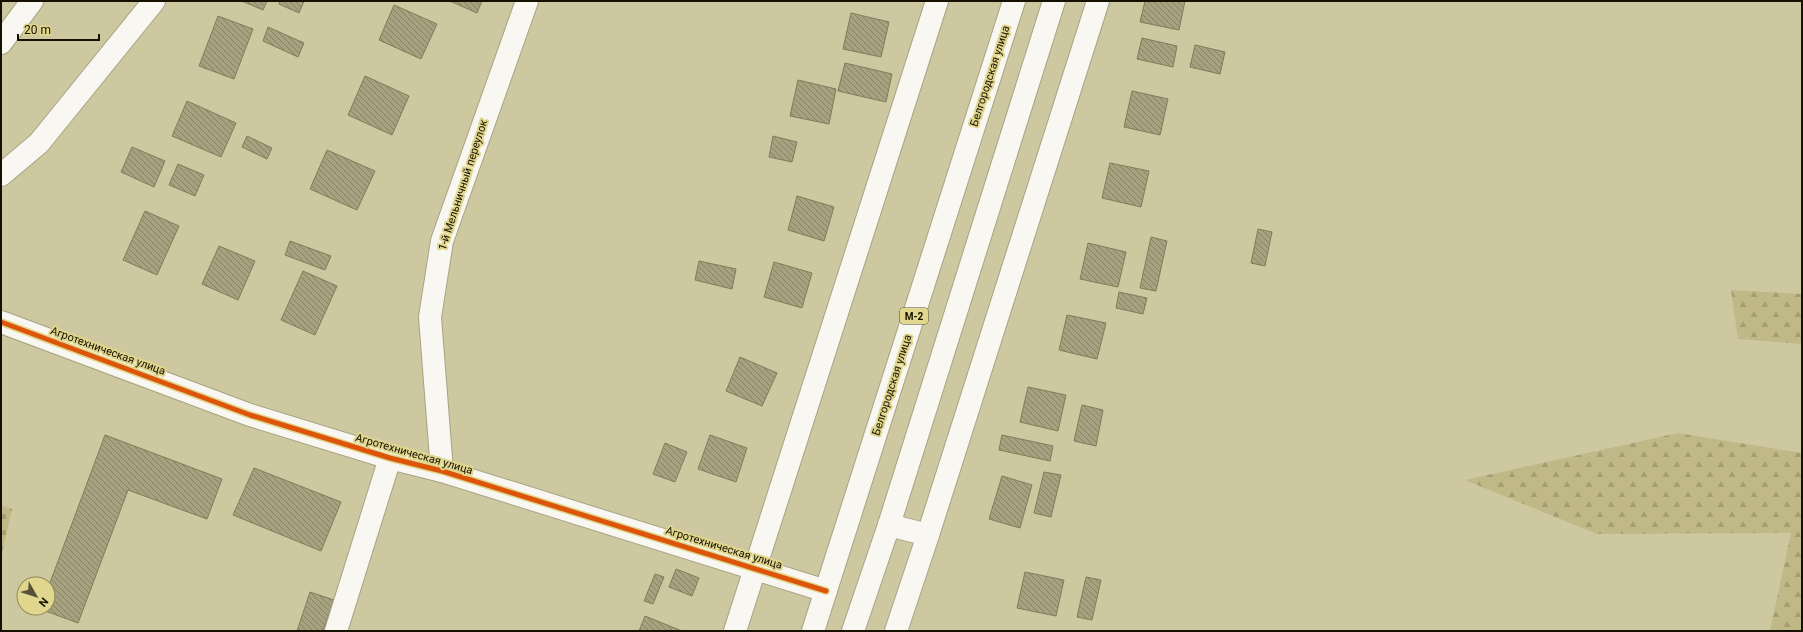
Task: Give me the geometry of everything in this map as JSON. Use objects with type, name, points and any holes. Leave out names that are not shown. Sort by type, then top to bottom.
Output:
[{"type":"main road","points":[[1,44],[32,1]]},
{"type":"main road","points":[[1,175],[39,144],[154,1]]},
{"type":"main road","name":"1-й Мельничный переулок","points":[[442,471],[430,317],[442,241],[527,1]]},
{"type":"main road","points":[[735,631],[938,1]]},
{"type":"main road","name":"Белгородская улица","points":[[813,631],[1014,1]]},
{"type":"main road","points":[[853,631],[889,525],[1054,1]]},
{"type":"main road","points":[[896,631],[1098,1]]},
{"type":"main road","name":"Агротехническая улица","points":[[1,322],[250,415],[390,458],[442,471],[826,591]]},
{"type":"main road","points":[[336,631],[390,458]]},
{"type":"main road","points":[[889,525],[928,535]]},
{"type":"green space","points":[[1731,290],[1802,294],[1802,344],[1738,339]]},
{"type":"green space","points":[[1678,433],[1802,453],[1802,631],[1770,631],[1791,533],[1597,534],[1465,480]]},
{"type":"green space","points":[[1,505],[12,509],[1,558]]},
{"type":"building","points":[[242,1],[267,1],[263,10]]},
{"type":"building","points":[[280,1],[304,1],[299,13],[279,4]]},
{"type":"building","points":[[450,1],[482,1],[477,13]]},
{"type":"building","points":[[1145,1],[1185,1],[1179,30],[1140,22]]},
{"type":"building","points":[[394,5],[437,24],[421,59],[379,40]]},
{"type":"building","points":[[851,13],[889,22],[881,57],[843,49]]},
{"type":"building","points":[[218,16],[253,29],[234,79],[199,66]]},
{"type":"building","points":[[268,27],[304,43],[298,57],[263,41]]},
{"type":"building","points":[[1142,38],[1177,46],[1173,67],[1137,59]]},
{"type":"building","points":[[1195,45],[1225,52],[1220,74],[1190,67]]},
{"type":"building","points":[[845,63],[892,74],[886,102],[838,91]]},
{"type":"building","points":[[365,76],[409,96],[392,135],[348,115]]},
{"type":"building","points":[[798,80],[836,89],[829,124],[790,116]]},
{"type":"building","points":[[1132,91],[1168,99],[1160,135],[1124,127]]},
{"type":"building","points":[[187,101],[236,123],[221,157],[172,136]]},
{"type":"building","points":[[247,136],[272,148],[267,159],[242,147]]},
{"type":"building","points":[[773,136],[797,142],[792,162],[769,157]]},
{"type":"building","points":[[132,147],[165,161],[154,187],[121,172]]},
{"type":"building","points":[[327,150],[375,171],[357,210],[310,189]]},
{"type":"building","points":[[1110,163],[1149,171],[1141,207],[1102,198]]},
{"type":"building","points":[[178,164],[204,175],[195,196],[169,185]]},
{"type":"building","points":[[797,196],[834,207],[824,241],[788,230]]},
{"type":"building","points":[[145,211],[179,226],[157,275],[123,260]]},
{"type":"building","points":[[1258,229],[1272,232],[1265,266],[1251,263]]},
{"type":"building","points":[[1151,237],[1167,241],[1156,291],[1140,288]]},
{"type":"building","points":[[290,241],[331,256],[325,270],[285,255]]},
{"type":"building","points":[[1088,243],[1126,252],[1118,287],[1080,279]]},
{"type":"building","points":[[219,246],[255,261],[238,300],[202,284]]},
{"type":"building","points":[[699,261],[736,269],[732,289],[695,280]]},
{"type":"building","points":[[774,262],[812,273],[802,308],[764,297]]},
{"type":"building","points":[[303,271],[337,286],[315,335],[281,320]]},
{"type":"building","points":[[1119,292],[1147,298],[1143,314],[1116,308]]},
{"type":"building","points":[[1067,315],[1106,323],[1097,359],[1059,350]]},
{"type":"building","points":[[740,357],[777,373],[762,406],[726,391]]},
{"type":"building","points":[[1028,387],[1066,395],[1058,431],[1020,422]]},
{"type":"building","points":[[1082,405],[1103,410],[1096,446],[1074,441]]},
{"type":"building","points":[[105,435],[222,479],[207,519],[128,490],[78,623],[56,615],[56,576],[52,576]]},
{"type":"building","points":[[710,435],[747,448],[736,482],[698,469]]},
{"type":"building","points":[[1002,435],[1053,446],[1050,461],[999,450]]},
{"type":"building","points":[[665,443],[687,452],[675,482],[653,474]]},
{"type":"building","points":[[254,468],[341,502],[321,551],[233,515]]},
{"type":"building","points":[[1044,472],[1061,475],[1051,517],[1034,513]]},
{"type":"building","points":[[1002,476],[1032,485],[1020,528],[989,519]]},
{"type":"building","points":[[676,569],[699,578],[692,596],[669,587]]},
{"type":"building","points":[[1025,572],[1064,580],[1056,616],[1017,608]]},
{"type":"building","points":[[655,574],[664,577],[653,604],[644,601]]},
{"type":"building","points":[[1086,577],[1101,580],[1092,620],[1077,617]]},
{"type":"building","points":[[310,592],[334,600],[323,631],[297,631]]},
{"type":"building","points":[[645,616],[682,631],[639,631]]},
{"type":"cycle path","points":[[1,322],[250,415],[390,458],[442,471],[826,591]]}]
